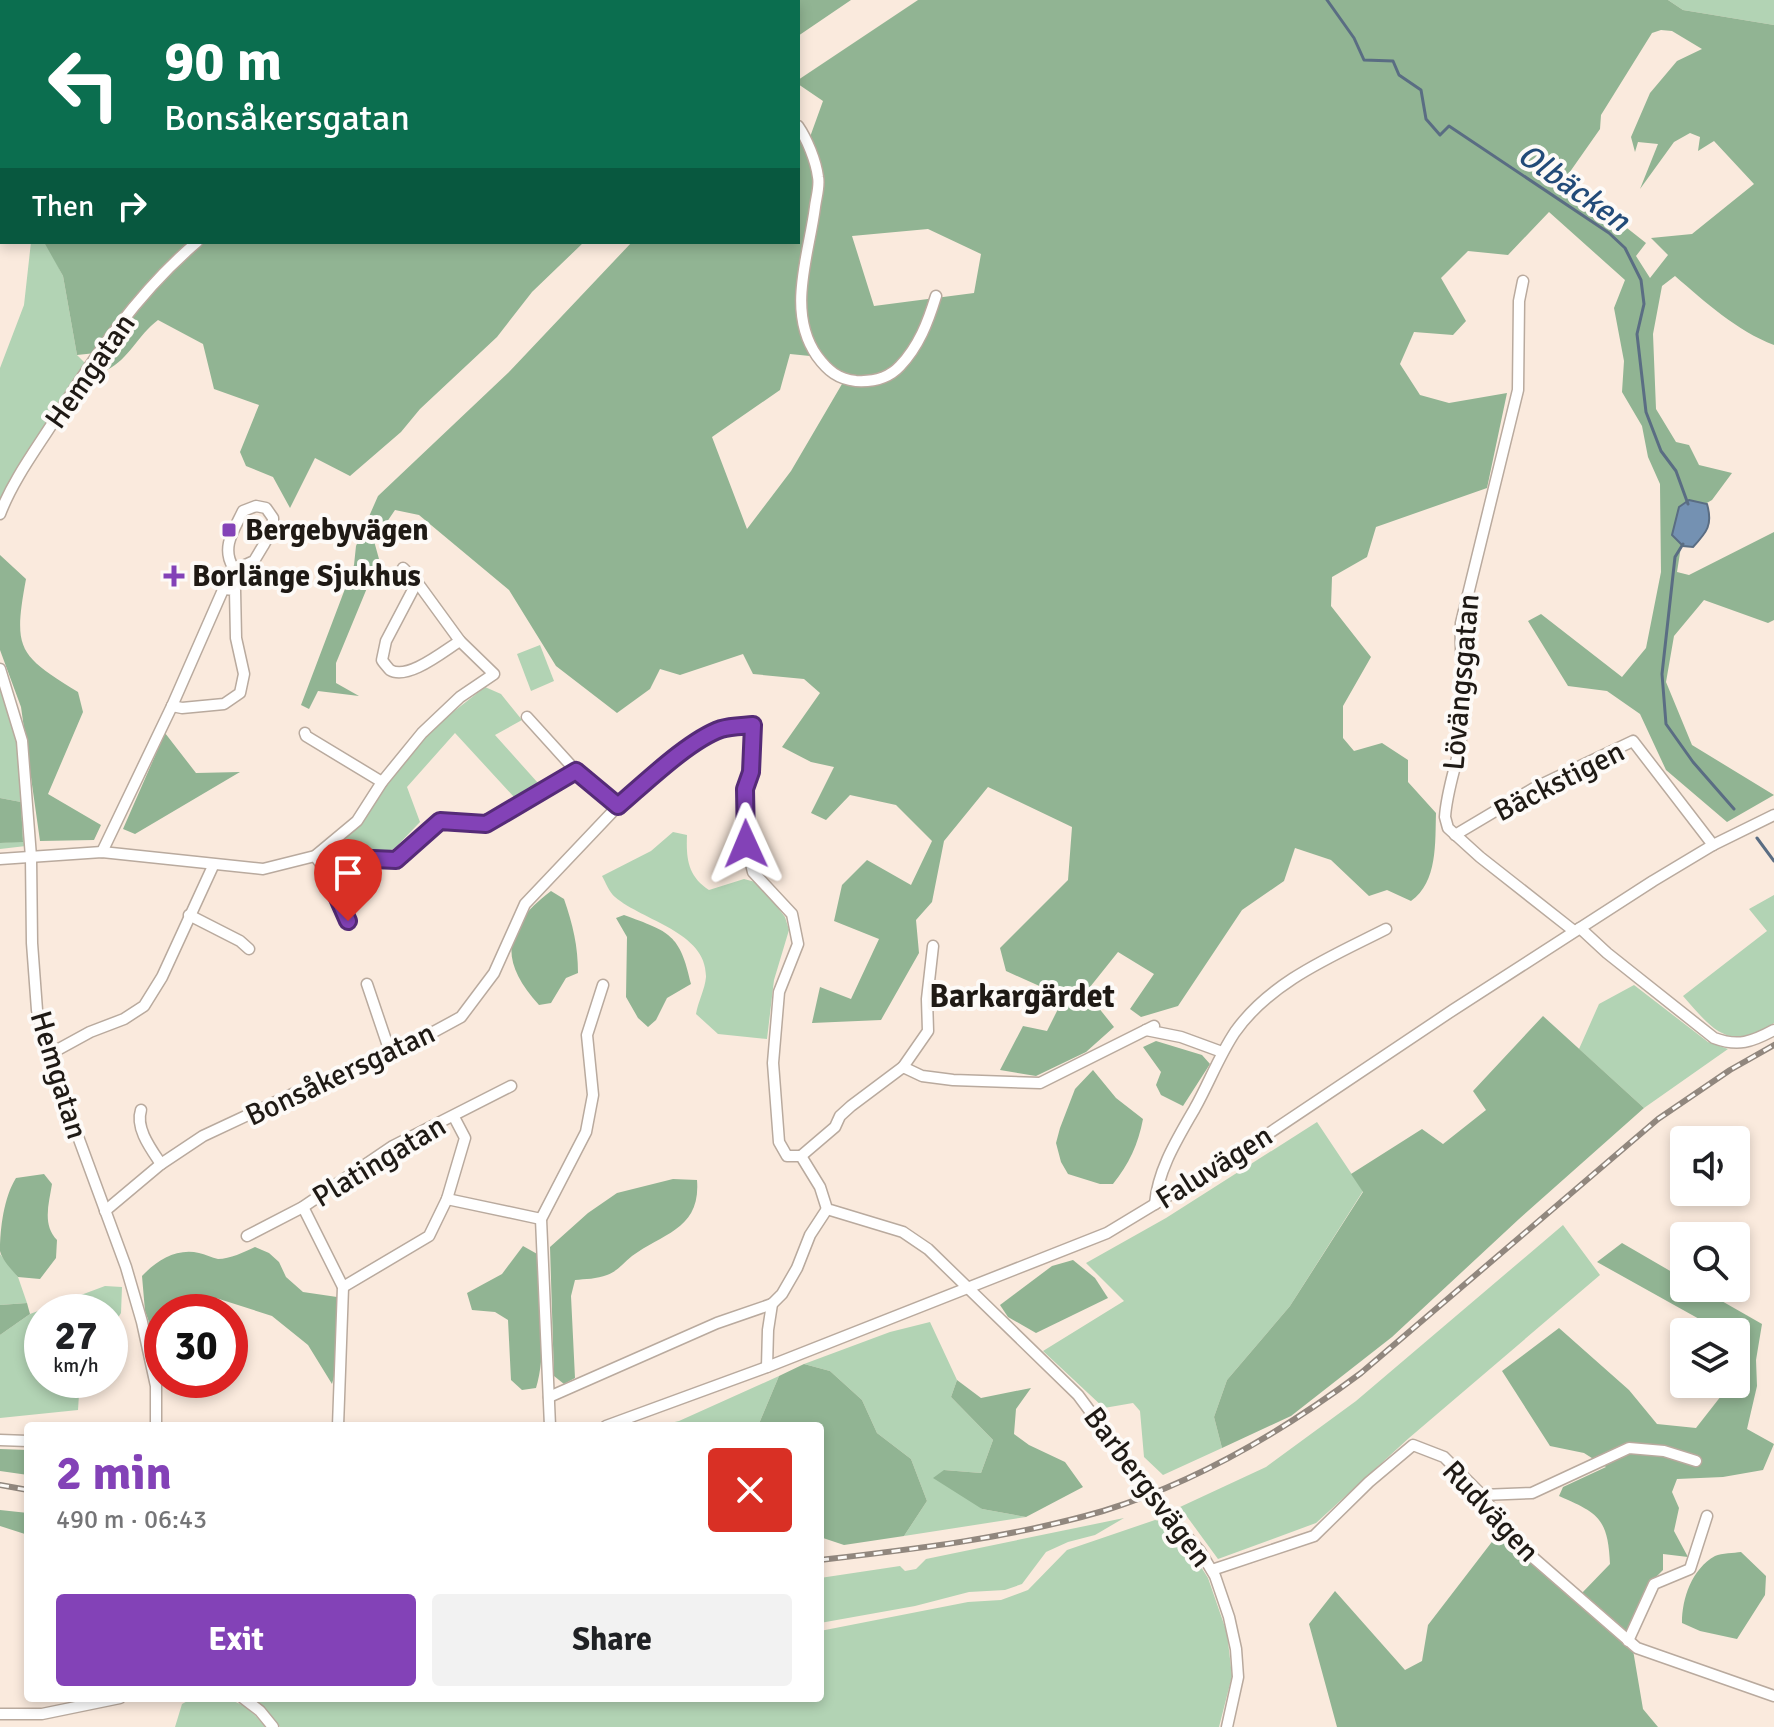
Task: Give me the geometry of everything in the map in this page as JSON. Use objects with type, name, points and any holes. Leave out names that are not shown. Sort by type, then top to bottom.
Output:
[{"type":"street","points":[[800,129],[819,177],[802,277],[802,321],[824,366],[841,379],[874,383],[899,367],[926,330],[936,296]]},
{"type":"street","name":"Hemgatan","points":[[0,514],[39,444],[100,347],[178,258],[195,244]]},
{"type":"street","name":"Lövängsgatan","points":[[1455,835],[1448,828],[1445,817],[1459,755],[1465,705],[1461,623],[1518,390],[1519,301],[1523,281]]},
{"type":"street","points":[[256,506],[266,508],[273,518],[273,528],[254,561],[233,567],[227,547],[243,511],[256,506]]},
{"type":"street","points":[[102,852],[172,706],[233,567]]},
{"type":"street","points":[[0,859],[102,852],[263,869],[315,856],[357,821],[382,782],[422,733],[460,697],[494,674],[460,641],[417,582],[403,568]]},
{"type":"street","points":[[417,582],[386,641],[382,660],[390,670],[402,673],[417,668],[460,641]]},
{"type":"street","points":[[172,706],[224,704],[240,693],[244,674],[236,638],[235,590],[224,589]]},
{"type":"street","name":"Hemgatan","points":[[0,669],[22,741],[31,857],[37,1010],[48,1055],[126,1267],[142,1322],[156,1386],[156,1422]]},
{"type":"street","points":[[527,717],[576,771],[618,806]]},
{"type":"street","name":"Bonsåkersgatan","points":[[105,1211],[161,1164],[203,1136],[299,1091],[391,1055],[461,1017],[494,973],[525,904],[618,806],[681,753],[721,729],[753,725],[751,772],[745,789],[746,844],[753,872],[792,914],[798,944],[779,992],[773,1063],[779,1142],[787,1156],[801,1156]]},
{"type":"street","points":[[305,733],[382,782]]},
{"type":"street","name":"Bäckstigen","points":[[1455,835],[1534,788],[1633,741],[1713,845]]},
{"type":"street","points":[[326,871],[350,858],[396,860],[440,821],[486,824],[576,771]]},
{"type":"street","name":"Faluvägen","points":[[617,1422],[767,1367],[1107,1233],[1241,1152],[1577,929],[1713,845],[1774,815]]},
{"type":"street","points":[[1455,835],[1714,1038],[1742,1044],[1774,1030]]},
{"type":"street","points":[[315,856],[326,871],[348,921]]},
{"type":"street","points":[[48,1055],[90,1032],[124,1019],[144,1006],[162,977],[213,866]]},
{"type":"street","points":[[189,915],[240,941],[249,949]]},
{"type":"street","points":[[1155,1204],[1157,1184],[1222,1052],[1237,1029],[1263,999],[1295,977],[1386,929]]},
{"type":"street","points":[[549,1397],[717,1323],[772,1304],[782,1294],[797,1268],[810,1235],[827,1209],[820,1187],[801,1156],[835,1127],[840,1116],[851,1106],[903,1067],[928,1031],[927,999],[933,946]]},
{"type":"street","points":[[367,984],[391,1055]]},
{"type":"street","points":[[550,1422],[541,1219],[586,1132],[593,1095],[587,1035],[603,985]]},
{"type":"street","points":[[903,1067],[922,1076],[953,1080],[1040,1083],[1150,1028],[1222,1052]]},
{"type":"street","name":"Platingatan","points":[[247,1236],[303,1207],[393,1146],[511,1086]]},
{"type":"street","points":[[141,1110],[139,1117],[143,1133],[161,1164]]},
{"type":"street","points":[[343,1287],[429,1236],[447,1199],[465,1138],[454,1117]]},
{"type":"street","points":[[447,1199],[541,1219]]},
{"type":"street","points":[[303,1207],[343,1287],[338,1422]]},
{"type":"street","name":"Barbergsvägen","points":[[827,1209],[903,1232],[928,1249],[1078,1395],[1165,1512],[1200,1551],[1212,1570],[1229,1617],[1238,1667],[1227,1727]]},
{"type":"street","points":[[767,1367],[772,1304]]},
{"type":"street","points":[[0,1440],[24,1441]]},
{"type":"street","name":"Rudvägen","points":[[1212,1570],[1314,1536],[1369,1482],[1413,1445],[1444,1457],[1482,1495],[1506,1529],[1529,1554],[1637,1648],[1774,1696]]},
{"type":"street","points":[[1482,1495],[1532,1493],[1629,1448],[1664,1451],[1696,1461]]},
{"type":"street","points":[[1628,1641],[1654,1584],[1690,1569],[1707,1516]]},
{"type":"street","points":[[0,1714],[42,1714],[100,1702]]},
{"type":"street","points":[[248,1702],[273,1727]]},
{"type":"green space","points":[[800,0],[851,0],[800,35]]},
{"type":"green space","points":[[918,0],[1668,0],[1683,10],[1774,25],[1774,345],[1734,324],[1675,276],[1662,286],[1653,334],[1656,409],[1676,442],[1689,445],[1699,465],[1732,473],[1712,500],[1686,515],[1677,572],[1689,575],[1774,532],[1774,620],[1768,623],[1704,600],[1674,636],[1666,682],[1692,745],[1774,795],[1727,822],[1666,770],[1640,714],[1607,691],[1568,686],[1528,621],[1541,614],[1622,677],[1646,648],[1661,572],[1660,484],[1648,457],[1642,426],[1622,392],[1624,361],[1614,308],[1625,280],[1549,212],[1508,255],[1468,251],[1441,278],[1466,321],[1453,335],[1414,332],[1400,364],[1420,395],[1449,403],[1507,393],[1487,488],[1376,527],[1367,557],[1332,577],[1331,606],[1371,657],[1343,706],[1343,738],[1354,751],[1382,743],[1408,760],[1408,782],[1436,813],[1435,849],[1426,883],[1411,901],[1387,890],[1369,896],[1331,860],[1295,848],[1284,881],[1242,910],[1178,1006],[1141,1017],[1130,1009],[1154,974],[1118,952],[1086,992],[1114,1027],[1086,1052],[1036,1076],[1000,1070],[1023,1026],[1047,1031],[1064,997],[1006,971],[1000,948],[1068,880],[1072,827],[988,787],[944,841],[932,902],[916,920],[919,953],[881,1020],[812,1023],[820,987],[851,999],[879,939],[834,921],[842,885],[867,860],[911,885],[932,841],[896,805],[850,795],[826,820],[811,813],[834,767],[811,762],[782,747],[820,693],[804,679],[753,674],[743,654],[680,675],[660,669],[650,689],[617,713],[556,666],[509,590],[419,515],[395,510],[374,541],[379,559],[336,663],[336,683],[359,696],[318,691],[309,709],[301,705],[354,565],[356,546],[378,496],[509,372],[630,244],[800,244],[800,140],[806,148],[823,101],[800,85],[800,79]],"holes":[[[1672,31],[1702,49],[1677,61],[1650,93],[1631,137],[1635,152],[1638,142],[1658,144],[1640,189],[1674,142],[1690,133],[1700,137],[1698,151],[1714,141],[1754,184],[1692,234],[1651,238],[1668,255],[1650,278],[1636,256],[1646,243],[1613,217],[1605,224],[1560,186],[1600,129],[1601,115],[1652,33]],[[928,229],[981,254],[974,293],[874,306],[852,236]],[[790,354],[810,356],[842,384],[791,471],[747,529],[712,437],[780,390]]]},
{"type":"green space","points":[[1668,0],[1774,0],[1774,25],[1683,10]]},
{"type":"green space","points":[[31,244],[47,244],[63,276],[77,355],[85,363],[0,504],[0,368],[24,305]]},
{"type":"green space","points":[[45,244],[582,244],[532,292],[497,337],[420,409],[401,432],[350,476],[315,458],[290,508],[273,477],[246,466],[240,452],[259,405],[214,389],[203,344],[158,320],[121,360],[107,370],[105,352],[77,355],[63,276]]},
{"type":"green space","points":[[0,555],[26,579],[20,621],[25,648],[43,669],[78,692],[83,712],[48,794],[101,825],[94,840],[40,841],[21,707],[0,650]]},
{"type":"green space","points":[[540,645],[554,681],[531,691],[517,654]]},
{"type":"green space","points":[[0,680],[18,740],[26,846],[0,849],[0,843],[23,841],[21,802],[0,798]]},
{"type":"green space","points":[[485,687],[501,694],[522,720],[495,735],[538,783],[514,797],[455,733],[407,787],[420,822],[395,848],[379,856],[349,853],[326,858],[322,854],[387,783],[425,734]]},
{"type":"green space","points":[[165,733],[196,773],[240,772],[135,834],[123,829]]},
{"type":"green space","points":[[0,798],[21,802],[23,842],[0,843]]},
{"type":"green space","points":[[673,832],[687,835],[690,866],[702,885],[709,890],[744,879],[759,883],[785,917],[789,930],[774,980],[767,1039],[718,1034],[696,1014],[706,977],[704,962],[696,949],[671,929],[615,897],[602,876],[651,851]]},
{"type":"green space","points":[[551,891],[564,899],[576,945],[578,973],[566,978],[551,1003],[539,1005],[517,974],[512,945],[523,918]]},
{"type":"green space","points":[[1774,895],[1774,1023],[1745,1036],[1723,1034],[1683,996],[1767,931],[1749,909]]},
{"type":"green space","points":[[624,915],[671,937],[682,955],[691,984],[667,998],[656,1020],[648,1027],[638,1018],[626,997],[627,937],[616,918]]},
{"type":"green space","points":[[1634,985],[1708,1042],[1728,1049],[1644,1108],[1579,1049],[1599,1004]]},
{"type":"green space","points":[[1543,1016],[1644,1108],[1392,1337],[1291,1416],[1222,1448],[1214,1417],[1227,1380],[1290,1306],[1363,1192],[1351,1174],[1422,1129],[1443,1144],[1486,1110],[1473,1091]]},
{"type":"green space","points":[[1156,1041],[1202,1055],[1210,1064],[1183,1106],[1161,1095],[1156,1085],[1161,1072],[1143,1047]]},
{"type":"green space","points":[[1093,1070],[1116,1098],[1143,1119],[1132,1154],[1113,1184],[1100,1184],[1068,1174],[1056,1143],[1075,1089]]},
{"type":"green space","points":[[1317,1122],[1363,1191],[1290,1306],[1227,1380],[1214,1417],[1222,1448],[1163,1475],[1144,1457],[1140,1411],[1133,1403],[1104,1408],[1043,1351],[1124,1301],[1086,1263],[1166,1218]]},
{"type":"green space","points":[[44,1174],[52,1184],[48,1221],[57,1240],[56,1258],[40,1279],[18,1277],[0,1251],[6,1203],[16,1178]]},
{"type":"green space","points":[[673,1179],[697,1180],[697,1196],[686,1220],[611,1273],[575,1280],[571,1296],[575,1378],[564,1384],[554,1376],[550,1247],[588,1213],[617,1193]]},
{"type":"green space","points":[[1563,1225],[1600,1275],[1409,1438],[1316,1523],[1218,1559],[1180,1507],[1266,1467],[1356,1401]]},
{"type":"green space","points":[[1622,1243],[1670,1271],[1670,1302],[1724,1302],[1762,1324],[1756,1360],[1757,1386],[1747,1429],[1774,1444],[1763,1470],[1723,1477],[1677,1479],[1672,1492],[1679,1508],[1674,1531],[1688,1557],[1663,1554],[1663,1570],[1647,1586],[1626,1635],[1581,1594],[1610,1564],[1603,1527],[1592,1513],[1559,1496],[1563,1487],[1606,1467],[1584,1453],[1550,1446],[1502,1371],[1559,1328],[1629,1390],[1657,1424],[1696,1428],[1719,1398],[1750,1398],[1750,1318],[1697,1318],[1597,1262]]},
{"type":"green space","points":[[523,1246],[539,1255],[542,1340],[536,1388],[522,1390],[511,1380],[508,1320],[495,1312],[472,1310],[467,1293],[502,1274]]},
{"type":"green space","points":[[255,1247],[279,1262],[286,1277],[303,1292],[337,1297],[336,1369],[332,1384],[308,1345],[272,1316],[248,1308],[248,1294],[144,1294],[144,1299],[142,1276],[161,1260],[183,1252],[218,1259]]},
{"type":"green space","points":[[0,1254],[18,1277],[24,1303],[0,1305]]},
{"type":"green space","points":[[1073,1260],[1095,1278],[1108,1298],[1036,1333],[1008,1317],[1000,1305],[1052,1266]]},
{"type":"green space","points":[[105,1286],[122,1287],[122,1294],[84,1294]]},
{"type":"green space","points":[[24,1303],[24,1318],[0,1335],[0,1305]]},
{"type":"green space","points":[[24,1318],[24,1398],[79,1398],[78,1410],[0,1418],[0,1335]]},
{"type":"green space","points":[[930,1322],[957,1380],[951,1397],[993,1440],[981,1473],[944,1470],[982,1509],[1026,1517],[904,1536],[927,1501],[911,1459],[877,1433],[862,1400],[830,1371],[804,1364],[890,1332]]},
{"type":"green space","points":[[804,1364],[830,1371],[862,1400],[877,1433],[911,1459],[927,1501],[904,1536],[844,1545],[824,1538],[824,1422],[760,1422],[779,1376]]},
{"type":"green space","points":[[779,1376],[760,1422],[675,1422]]},
{"type":"green space","points":[[957,1380],[981,1398],[1031,1388],[1016,1409],[1014,1434],[1029,1445],[1065,1462],[1083,1487],[1026,1517],[982,1509],[933,1478],[944,1470],[981,1473],[993,1440],[951,1397]]},
{"type":"green space","points":[[0,1449],[24,1450],[24,1474],[0,1471]]},
{"type":"green space","points":[[0,1510],[24,1513],[24,1534],[0,1526]]},
{"type":"green space","points":[[1124,1518],[1095,1535],[1046,1552],[1022,1584],[1005,1590],[969,1592],[915,1606],[824,1622],[824,1577],[900,1566],[905,1571],[916,1569],[926,1559]]},
{"type":"green space","points":[[1155,1520],[1174,1524],[1208,1578],[1227,1633],[1232,1676],[1219,1727],[280,1727],[258,1702],[824,1702],[824,1630],[968,1602],[1001,1600],[1028,1590],[1067,1550]]},
{"type":"green space","points":[[1501,1530],[1633,1650],[1643,1709],[1658,1727],[1337,1727],[1309,1624],[1335,1591],[1405,1670],[1422,1661],[1428,1625]]},
{"type":"green space","points":[[1741,1552],[1766,1576],[1765,1595],[1737,1639],[1700,1631],[1682,1623],[1686,1594],[1700,1568],[1715,1556]]},
{"type":"green space","points":[[236,1702],[249,1710],[265,1727],[175,1727],[182,1704]]},
{"type":"water","points":[[1689,500],[1707,504],[1709,517],[1705,532],[1693,547],[1683,546],[1672,535],[1679,507]]},
{"type":"waterway","name":"Olbäcken","points":[[1327,0],[1354,38],[1364,60],[1393,61],[1399,75],[1421,90],[1426,119],[1440,135],[1449,126],[1609,233],[1625,248],[1641,280],[1644,304],[1637,334],[1646,412],[1661,451],[1676,471],[1688,504]]},
{"type":"waterway","points":[[1683,544],[1675,557],[1662,674],[1666,724],[1693,762],[1734,809]]},
{"type":"waterway","points":[[1757,838],[1774,861]]},
{"type":"railway","points":[[824,1560],[963,1542],[1103,1511],[1172,1486],[1238,1453],[1301,1415],[1361,1373],[1658,1119],[1730,1070],[1774,1045]]},
{"type":"railway","points":[[0,1485],[24,1489]]},
{"type":"place","name":"Bergebyvägen","points":[[229,530]]},
{"type":"place","name":"Borlänge Sjukhus","points":[[174,576]]},
{"type":"district","name":"Barkargärdet","points":[[1022,996]]},
{"type":"route","points":[[348,921],[326,871],[350,858],[396,860],[440,821],[486,824],[576,771],[618,806],[681,753],[721,729],[753,725],[751,772],[745,789],[746,844]]}]
